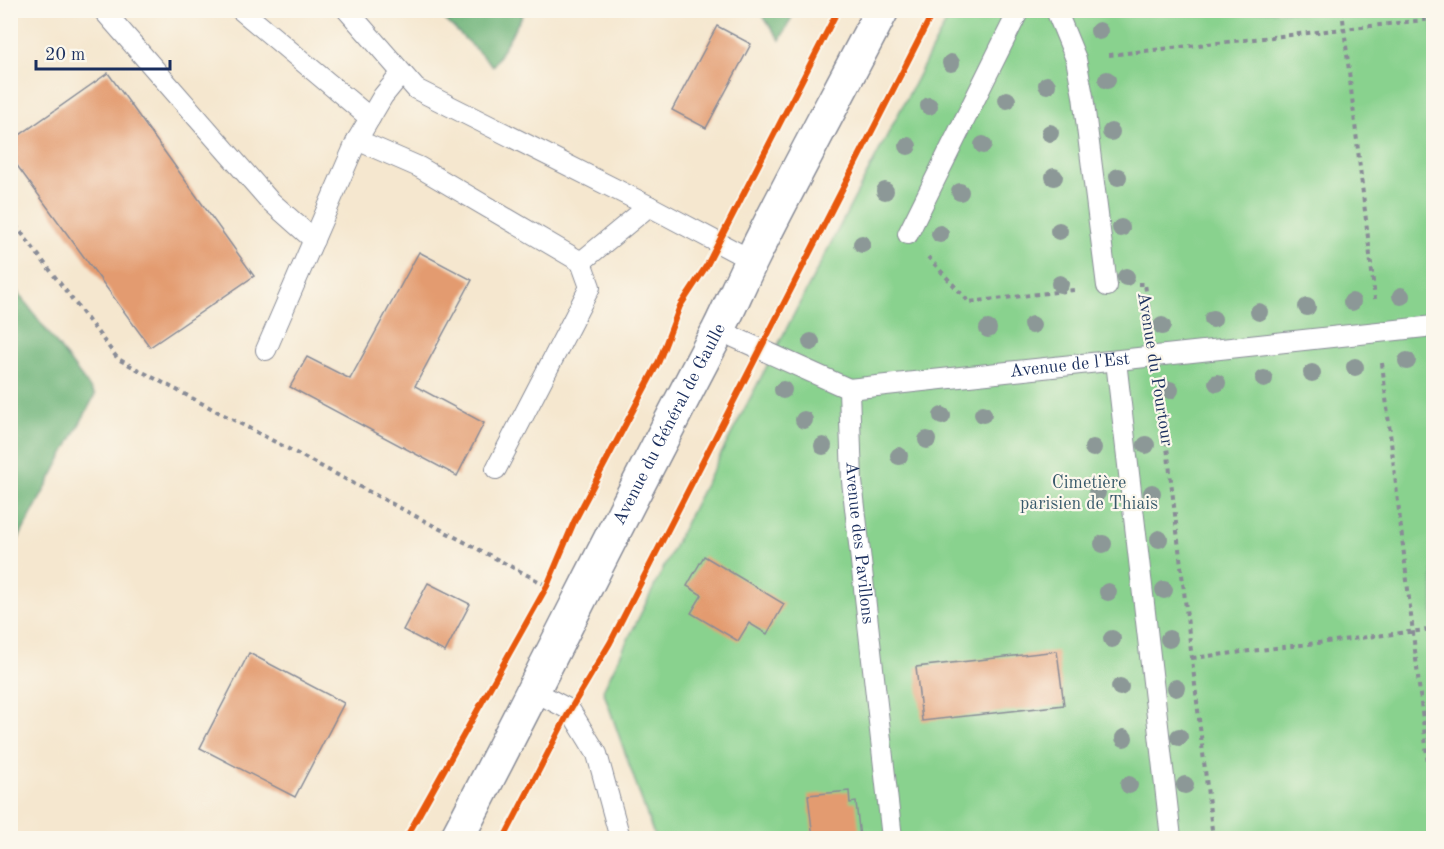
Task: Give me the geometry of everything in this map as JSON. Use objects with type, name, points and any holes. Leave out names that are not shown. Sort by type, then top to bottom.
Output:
[{"type":"main road","name":"Avenue du Général de Gaulle","points":[[457,838],[718,330],[751,260],[882,10]]},
{"type":"lane","points":[[103,10],[269,200],[314,240]]},
{"type":"lane","points":[[241,10],[370,118]]},
{"type":"lane","points":[[347,10],[416,89],[751,260]]},
{"type":"lane","points":[[908,234],[1019,10]]},
{"type":"lane","name":"Avenue du Pourtour","points":[[1056,10],[1076,59],[1083,96],[1107,286]]},
{"type":"lane","points":[[266,350],[357,140],[383,96],[402,74]]},
{"type":"lane","points":[[357,140],[419,167],[581,262],[590,287],[496,469]]},
{"type":"lane","points":[[581,262],[649,206]]},
{"type":"lane","name":"Avenue de l'Est","points":[[849,390],[1434,326]]},
{"type":"lane","points":[[718,330],[849,390]]},
{"type":"lane","name":"Avenue du Pourtour","points":[[1116,361],[1171,838]]},
{"type":"lane","name":"Avenue des Pavillons","points":[[849,390],[852,481],[892,838]]},
{"type":"lane","points":[[532,690],[570,710],[597,754],[620,838]]},
{"type":"path","points":[[1342,10],[1434,816]]},
{"type":"path","points":[[1076,59],[1434,19]]},
{"type":"path","points":[[10,218],[118,359],[547,586],[551,575]]},
{"type":"path","points":[[908,234],[969,302],[1107,286]]},
{"type":"path","points":[[1192,658],[1434,629]]},
{"type":"green space","points":[[436,11],[525,11],[493,66]]},
{"type":"green space","points":[[759,11],[795,11],[780,40]]},
{"type":"green space","name":"Cimetière parisien de Thiais","points":[[952,11],[1433,11],[1433,838],[655,838],[603,690],[696,502]]},
{"type":"green space","points":[[11,283],[95,395],[11,553]]},
{"type":"building","points":[[717,26],[751,44],[706,128],[672,110]]},
{"type":"building","points":[[108,73],[254,276],[150,347],[10,156],[10,142]]},
{"type":"building","points":[[419,252],[472,280],[415,386],[484,423],[457,476],[290,387],[307,357],[350,379]]},
{"type":"building","points":[[704,556],[784,604],[767,634],[749,623],[738,641],[691,613],[702,595],[687,586]]},
{"type":"building","points":[[428,583],[470,604],[445,652],[403,630]]},
{"type":"building","points":[[1057,651],[1064,705],[922,721],[916,667]]},
{"type":"building","points":[[249,653],[344,703],[295,797],[200,748]]},
{"type":"building","points":[[849,791],[850,803],[856,802],[860,838],[813,838],[808,795]]},
{"type":"cycle path","points":[[406,838],[547,586],[574,522],[659,361],[680,306],[707,265],[838,10]]},
{"type":"cycle path","points":[[504,838],[570,710],[610,643],[934,10]]}]
